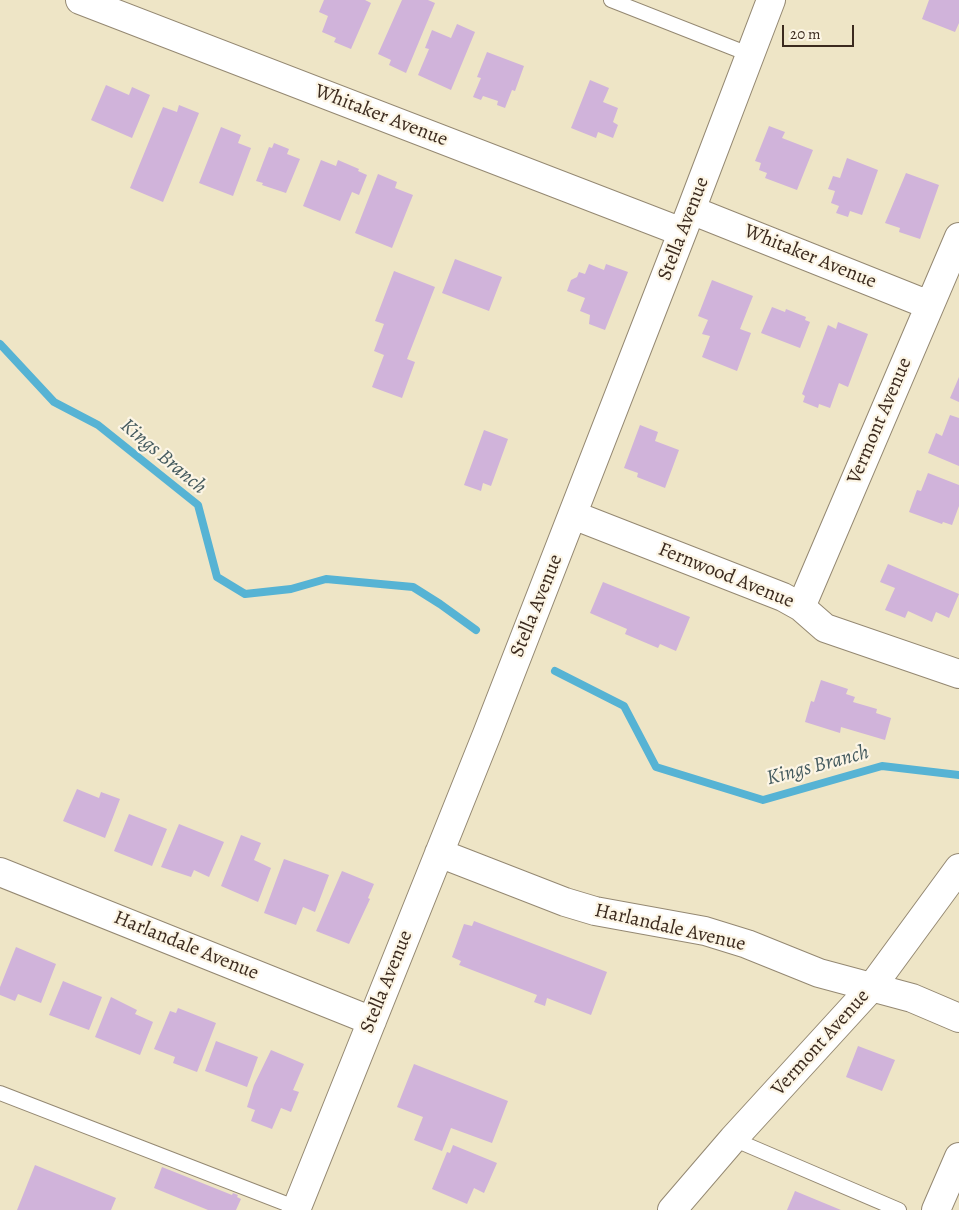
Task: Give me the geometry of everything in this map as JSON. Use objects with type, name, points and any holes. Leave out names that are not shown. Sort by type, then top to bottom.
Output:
[{"type":"street","name":"Whitaker Avenue","points":[[80,0],[687,221],[929,305]]},
{"type":"street","name":"Stella Avenue","points":[[296,1209],[573,515],[771,0]]},
{"type":"street","name":"Vermont Avenue","points":[[801,607],[959,236]]},
{"type":"street","name":"Fernwood Avenue","points":[[573,515],[782,597],[801,607],[825,628],[959,674]]},
{"type":"street","name":"Harlandale Avenue","points":[[438,853],[565,902],[595,910],[705,931],[746,944],[820,973],[912,998],[959,1018]]},
{"type":"street","name":"Vermont Avenue","points":[[672,1210],[733,1139],[872,988],[959,868]]},
{"type":"street","name":"Harlandale Avenue","points":[[0,872],[372,1021]]},
{"type":"street","points":[[936,1210],[959,1157]]},
{"type":"lane","points":[[611,0],[751,56]]},
{"type":"lane","points":[[0,1093],[296,1209]]},
{"type":"lane","points":[[733,1139],[899,1210]]},
{"type":"building","points":[[324,0],[365,0],[371,3],[351,49],[334,42],[336,38],[322,32],[328,16],[319,12]]},
{"type":"building","points":[[402,0],[428,0],[435,3],[406,73],[389,65],[391,60],[378,54]]},
{"type":"building","points":[[929,0],[959,0],[959,23],[955,32],[922,19]]},
{"type":"building","points":[[457,24],[475,32],[451,90],[418,75],[429,49],[425,48],[432,30],[451,38]]},
{"type":"building","points":[[487,52],[524,66],[515,91],[512,90],[505,108],[497,105],[498,101],[483,96],[481,100],[473,97],[481,78],[477,77]]},
{"type":"building","points":[[590,80],[609,88],[603,102],[618,108],[613,122],[618,125],[613,138],[598,132],[596,138],[571,128]]},
{"type":"building","points":[[106,85],[129,95],[132,87],[150,95],[132,138],[91,120]]},
{"type":"building","points":[[179,105],[199,113],[163,202],[130,188],[163,107],[177,112]]},
{"type":"building","points":[[769,126],[785,132],[782,138],[813,150],[797,190],[765,178],[767,173],[759,170],[761,163],[755,161]]},
{"type":"building","points":[[221,127],[241,135],[238,143],[251,148],[233,196],[199,183]]},
{"type":"building","points":[[274,143],[289,149],[287,154],[300,159],[286,193],[256,181],[269,147],[272,148]]},
{"type":"building","points":[[847,158],[878,170],[862,215],[850,211],[848,217],[836,213],[839,206],[831,203],[835,191],[828,189],[833,176],[840,178]]},
{"type":"building","points":[[321,160],[336,166],[338,160],[359,169],[358,171],[367,175],[359,195],[352,192],[340,221],[303,206]]},
{"type":"building","points":[[906,173],[939,185],[920,239],[899,232],[900,228],[885,223]]},
{"type":"building","points":[[378,174],[397,182],[395,188],[413,195],[392,248],[355,233]]},
{"type":"building","points":[[455,259],[502,277],[489,311],[442,293]]},
{"type":"building","points":[[589,264],[604,270],[606,264],[628,272],[605,330],[589,324],[590,315],[580,311],[585,298],[567,291],[571,280],[577,277],[579,272],[585,274]]},
{"type":"building","points":[[394,271],[435,287],[407,359],[415,362],[402,398],[372,387],[384,355],[374,351],[384,324],[375,321]]},
{"type":"building","points":[[712,280],[753,296],[740,329],[751,333],[737,371],[702,357],[710,336],[702,334],[708,320],[698,316]]},
{"type":"building","points":[[772,307],[785,312],[786,309],[806,317],[805,320],[810,322],[800,348],[761,333]]},
{"type":"building","points":[[838,322],[868,334],[848,387],[839,383],[830,408],[819,404],[818,408],[803,402],[805,396],[802,394],[828,325],[836,329]]},
{"type":"building","points":[[959,377],[959,402],[950,398]]},
{"type":"building","points":[[950,415],[959,418],[959,466],[928,453],[936,433],[942,436]]},
{"type":"building","points":[[640,425],[658,432],[655,441],[679,450],[665,488],[637,477],[638,473],[624,468]]},
{"type":"building","points":[[484,430],[508,439],[491,486],[483,483],[481,491],[464,485]]},
{"type":"building","points":[[928,473],[959,485],[959,506],[952,525],[943,522],[942,524],[909,512],[917,490],[921,491]]},
{"type":"building","points":[[888,564],[959,594],[949,618],[936,612],[932,622],[908,611],[905,618],[885,610],[895,588],[880,582]]},
{"type":"building","points":[[603,582],[690,617],[676,651],[660,644],[658,648],[625,634],[627,629],[590,613]]},
{"type":"building","points":[[821,680],[848,689],[846,694],[855,697],[853,702],[877,709],[876,713],[891,718],[885,740],[841,727],[840,733],[805,722],[811,701],[814,702]]},
{"type":"building","points":[[77,789],[99,798],[101,792],[120,799],[105,838],[63,821]]},
{"type":"building","points":[[129,814],[167,829],[152,866],[114,851]]},
{"type":"building","points":[[179,824],[224,842],[209,877],[194,870],[191,877],[161,867]]},
{"type":"building","points":[[241,835],[261,843],[254,860],[271,868],[258,902],[221,886]]},
{"type":"building","points":[[284,859],[329,875],[315,912],[303,907],[296,925],[264,913]]},
{"type":"building","points":[[342,871],[374,884],[368,898],[370,899],[349,944],[316,931]]},
{"type":"building","points":[[474,921],[607,972],[591,1015],[547,998],[545,1006],[534,1002],[537,995],[459,965],[461,961],[452,957],[464,924],[472,926]]},
{"type":"building","points":[[16,947],[56,964],[41,1003],[18,994],[15,1001],[0,995],[0,987]]},
{"type":"building","points":[[63,981],[102,997],[89,1030],[49,1015]]},
{"type":"building","points":[[111,997],[137,1010],[135,1014],[153,1022],[140,1055],[95,1037]]},
{"type":"building","points":[[178,1008],[216,1023],[197,1072],[173,1063],[175,1057],[154,1049],[170,1011],[176,1013]]},
{"type":"building","points":[[216,1041],[258,1057],[247,1087],[205,1071]]},
{"type":"building","points":[[858,1046],[895,1060],[882,1091],[846,1077]]},
{"type":"building","points":[[271,1050],[304,1064],[293,1090],[299,1092],[291,1112],[281,1108],[272,1129],[251,1121],[255,1110],[247,1107],[254,1085]]},
{"type":"building","points":[[414,1064],[508,1101],[492,1143],[451,1128],[442,1151],[414,1140],[423,1117],[397,1107]]},
{"type":"building","points":[[453,1145],[497,1163],[484,1193],[474,1188],[467,1204],[432,1189],[447,1152],[450,1153]]},
{"type":"building","points":[[35,1165],[116,1198],[111,1210],[17,1210]]},
{"type":"building","points":[[162,1167],[232,1195],[233,1193],[238,1195],[237,1197],[241,1199],[236,1210],[208,1210],[154,1188]]},
{"type":"building","points":[[795,1191],[841,1210],[787,1210]]},
{"type":"waterway","name":"Kings Branch","points":[[0,344],[54,402],[98,425],[198,505],[217,577],[245,594],[291,589],[326,579],[413,587],[476,630]]},
{"type":"waterway","name":"Kings Branch","points":[[555,671],[624,706],[656,767],[763,800],[882,766],[959,775]]}]
